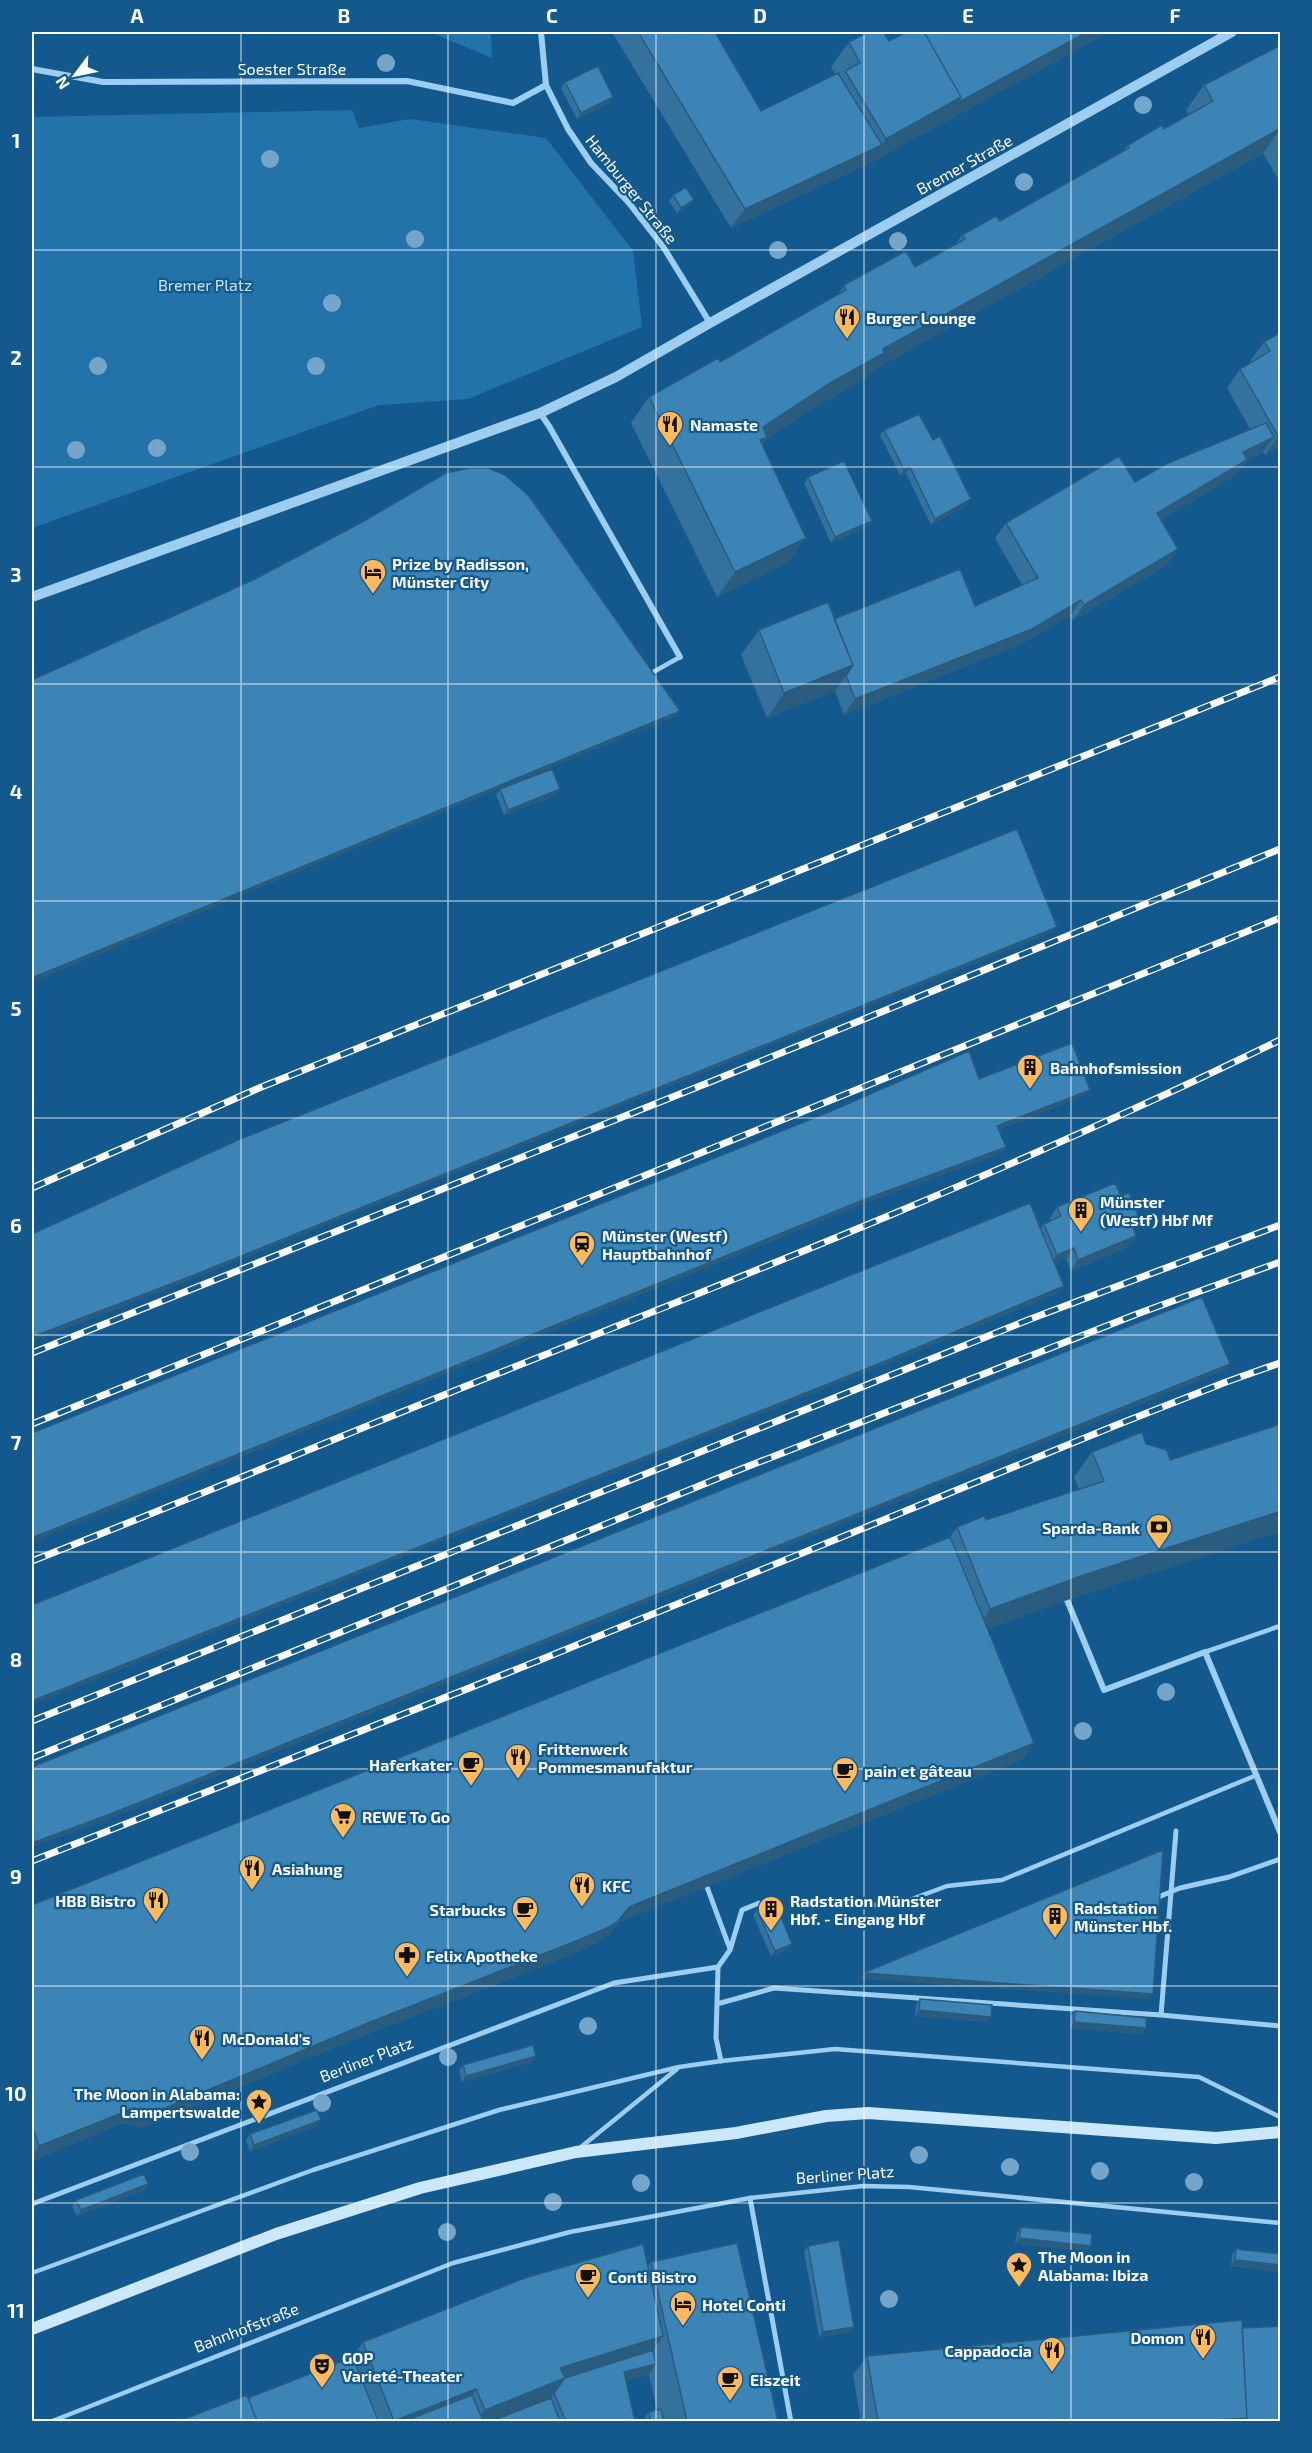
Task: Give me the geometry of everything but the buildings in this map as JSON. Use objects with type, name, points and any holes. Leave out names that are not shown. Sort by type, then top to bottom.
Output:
[{"type":"main road","points":[[32,2328],[276,2234],[420,2188],[576,2152],[736,2133],[826,2116],[868,2113],[1216,2138],[1281,2132]]},
{"type":"street","name":"Hamburger Straße","points":[[542,32],[546,85],[568,129],[591,163],[629,203],[664,248],[710,323]]},
{"type":"street","name":"Bremer Straße","points":[[710,323],[1232,32]]},
{"type":"street","name":"Soester Straße","points":[[32,69],[103,82],[407,81],[513,103],[546,85]]},
{"type":"street","points":[[32,597],[540,413],[616,377],[710,323]]},
{"type":"street","points":[[540,413],[680,657]]},
{"type":"street","points":[[1067,1600],[1104,1690],[1205,1652],[1281,1832]]},
{"type":"street","points":[[1161,2015],[1176,1831]]},
{"type":"street","points":[[1156,1898],[1180,1888],[1228,1877],[1281,1859]]},
{"type":"street","points":[[707,1887],[730,1950]]},
{"type":"street","points":[[721,2061],[716,2038],[718,1967],[730,1950],[742,1910],[759,1903],[763,1912]]},
{"type":"street","name":"Berliner Platz","points":[[32,2204],[614,1983],[718,1967]]},
{"type":"street","points":[[717,2004],[774,1988],[1161,2015],[1281,2026]]},
{"type":"street","points":[[750,2198],[791,2421]]},
{"type":"lane","points":[[648,676],[680,657]]},
{"type":"lane","points":[[1205,1652],[1281,1626]]},
{"type":"lane","points":[[866,1906],[904,1902],[947,1886],[1002,1880],[1257,1775]]},
{"type":"lane","points":[[32,2273],[313,2170],[499,2110],[679,2067],[721,2061],[835,2049],[1199,2077],[1281,2117]]},
{"type":"lane","points":[[576,2152],[679,2067]]},
{"type":"lane","name":"Berliner Platz","points":[[453,2263],[570,2232],[750,2198],[863,2186],[909,2187],[1281,2223]]},
{"type":"lane","name":"Bahnhofstraße","points":[[50,2421],[453,2263]]},
{"type":"green space","points":[[442,32],[491,32],[492,58],[437,35]]},
{"type":"green space","name":"Bremer Platz","points":[[352,110],[359,128],[410,119],[546,138],[633,251],[642,327],[468,399],[379,405],[32,528],[32,117]]},
{"type":"railway","points":[[32,1188],[259,1088],[1280,677]]},
{"type":"railway","points":[[32,1353],[710,1082],[1280,849]]},
{"type":"railway","points":[[32,1424],[1280,918]]},
{"type":"railway","points":[[32,1561],[893,1214],[1088,1130],[1280,1040]]},
{"type":"railway","points":[[32,1721],[1033,1318],[1280,1225]]},
{"type":"railway","points":[[32,1758],[726,1475],[1137,1314],[1280,1262]]},
{"type":"railway","points":[[32,1861],[540,1660],[1114,1426],[1280,1363]]},
{"type":"place","name":"Burger Lounge","points":[[847,340]]},
{"type":"place","name":"Namaste","points":[[670,447]]},
{"type":"place","name":"Prize by Radisson, Münster City","points":[[373,595]]},
{"type":"place","name":"Bahnhofsmission","points":[[1030,1090]]},
{"type":"place","name":"Münster (Westf) Hbf Mf","points":[[1081,1233]]},
{"type":"place","name":"Münster (Westf) Hauptbahnhof","points":[[582,1267]]},
{"type":"place","name":"Sparda-Bank","points":[[1159,1550]]},
{"type":"place","name":"Frittenwerk Pommesmanufaktur","points":[[518,1780]]},
{"type":"place","name":"Haferkater","points":[[471,1787]]},
{"type":"place","name":"pain et gâteau","points":[[845,1793]]},
{"type":"place","name":"REWE To Go","points":[[343,1839]]},
{"type":"place","name":"Asiahung","points":[[252,1891]]},
{"type":"place","name":"KFC","points":[[582,1908]]},
{"type":"place","name":"HBB Bistro","points":[[156,1923]]},
{"type":"place","name":"Starbucks","points":[[525,1932]]},
{"type":"place","name":"Radstation Münster Hbf. - Eingang Hbf","points":[[771,1932]]},
{"type":"place","name":"Radstation Münster Hbf.","points":[[1055,1939]]},
{"type":"place","name":"Felix Apotheke","points":[[407,1978]]},
{"type":"place","name":"McDonald's","points":[[202,2061]]},
{"type":"place","name":"The Moon in Alabama: Lampertswalde","points":[[259,2125]]},
{"type":"place","name":"The Moon in Alabama: Ibiza","points":[[1019,2288]]},
{"type":"place","name":"Conti Bistro","points":[[588,2299]]},
{"type":"place","name":"Hotel Conti","points":[[683,2327]]},
{"type":"place","name":"Domon","points":[[1203,2360]]},
{"type":"place","name":"Cappadocia","points":[[1052,2373]]},
{"type":"place","name":"GOP Varieté-Theater","points":[[322,2389]]},
{"type":"place","name":"Eiszeit","points":[[730,2402]]}]
